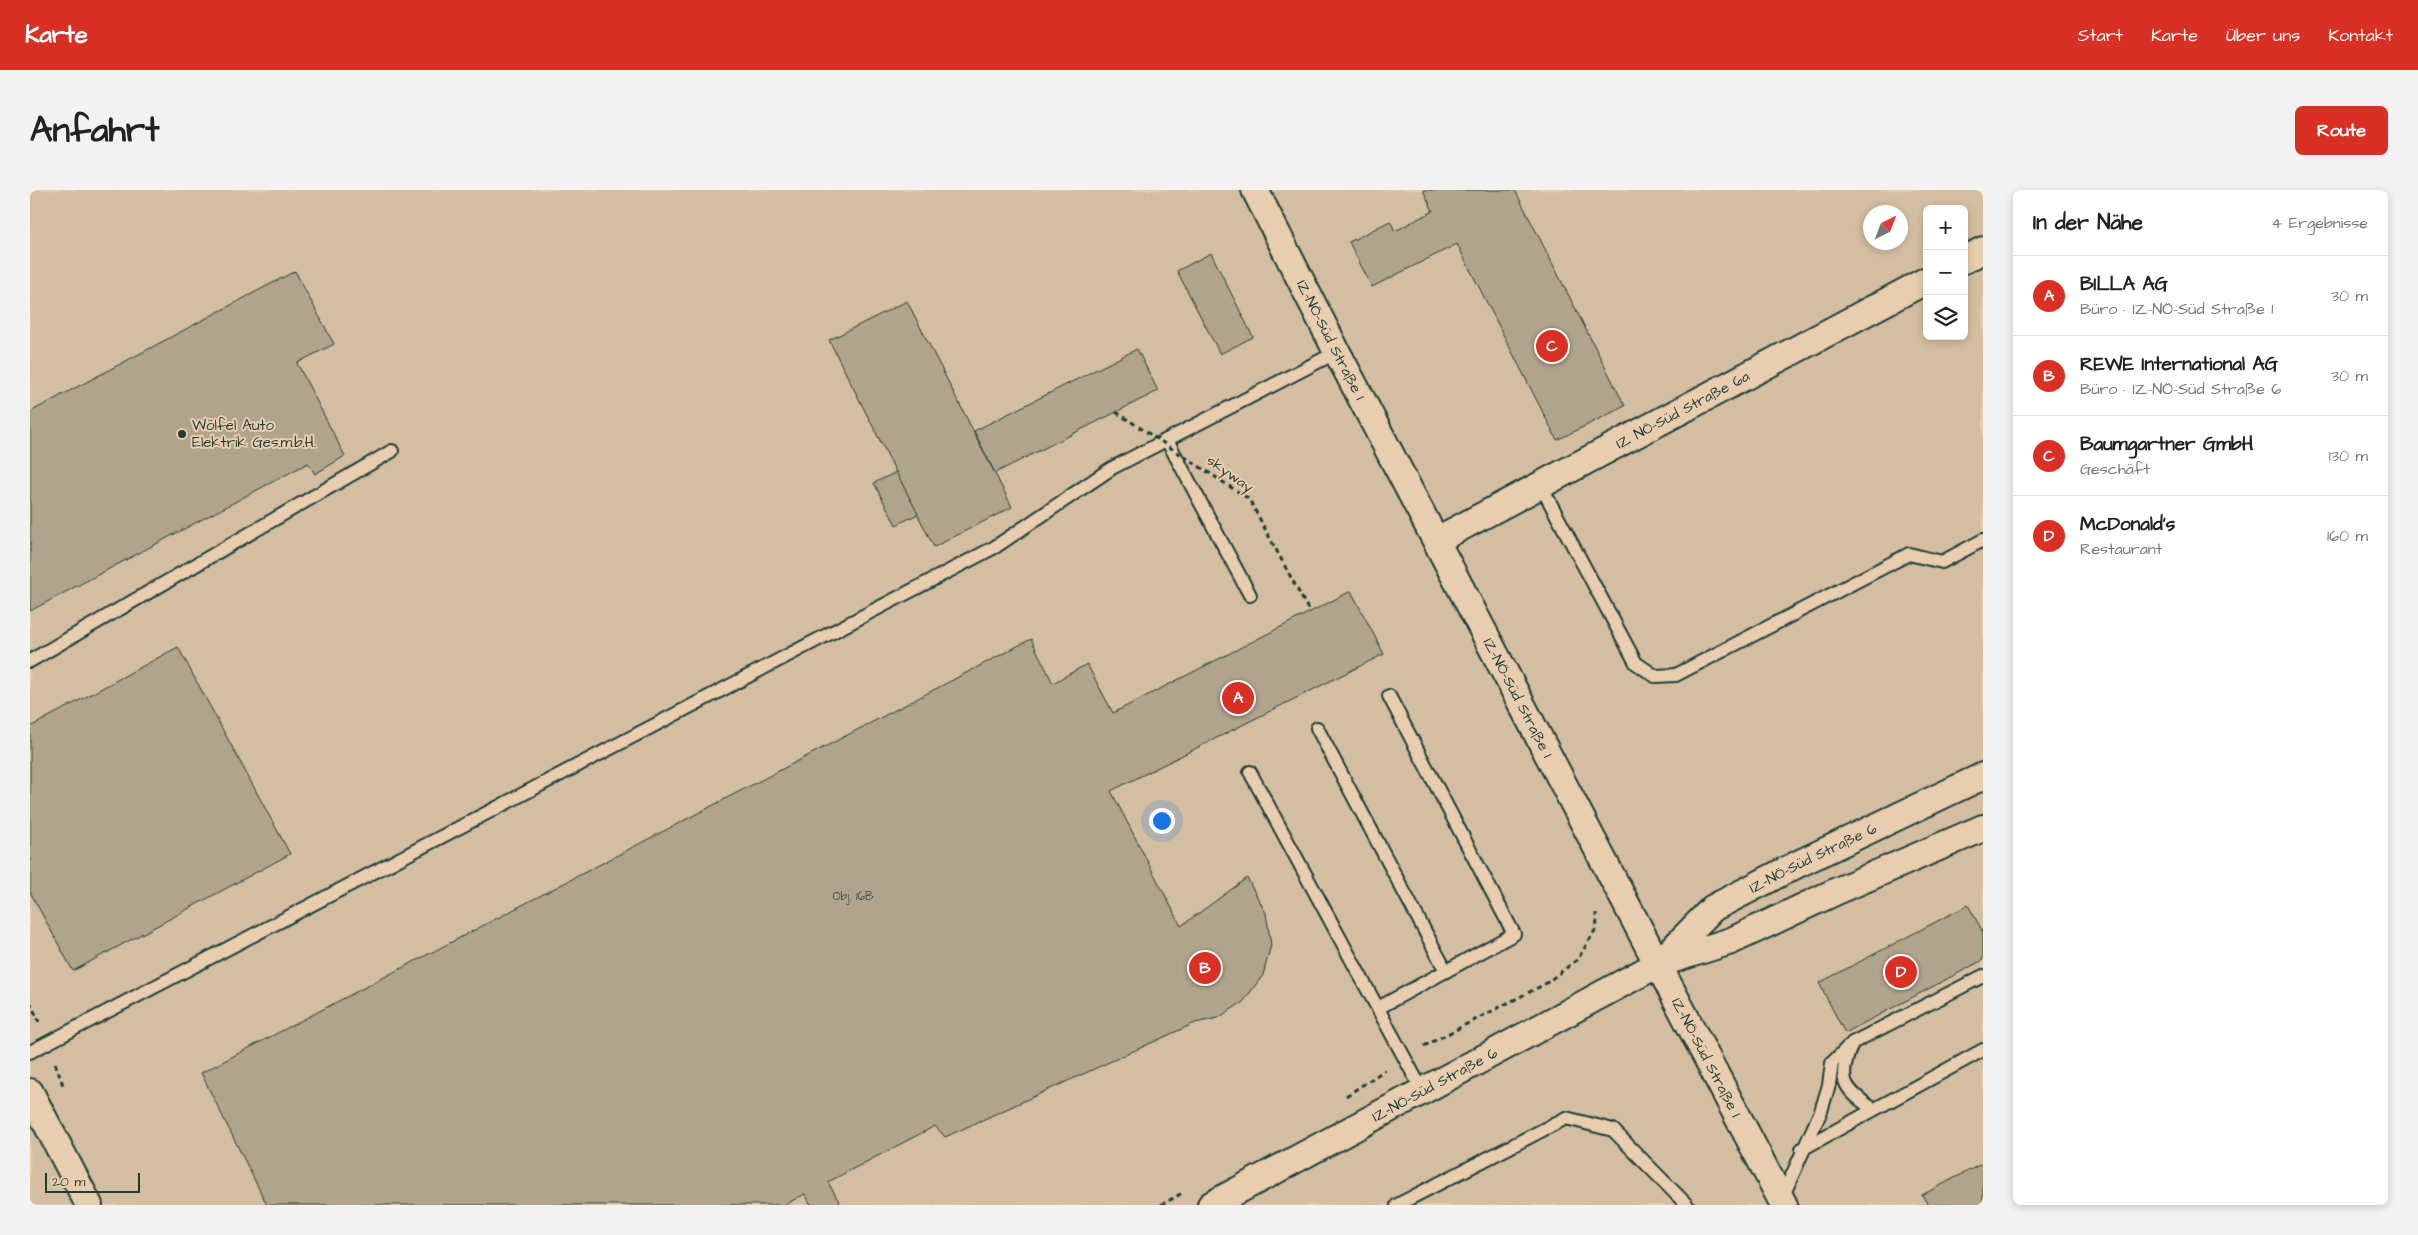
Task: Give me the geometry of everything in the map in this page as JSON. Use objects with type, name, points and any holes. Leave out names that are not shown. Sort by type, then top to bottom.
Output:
[{"type":"street","name":"IZ-NÖ-Süd Straße 1","points":[[1255,190],[1337,352],[1438,540],[1782,1203]]},
{"type":"street","points":[[1968,258],[1983,250]]},
{"type":"street","name":"IZ NÖ-Süd Straße 6a","points":[[1438,540],[1923,282]]},
{"type":"street","name":"IZ-NÖ-Süd Straße 6","points":[[1658,964],[1714,908],[1809,859],[1983,776]]},
{"type":"street","name":"IZ-NÖ-Süd Straße 6","points":[[1211,1205],[1658,964],[1731,941],[1837,891],[1983,828]]},
{"type":"street","points":[[30,1092],[89,1205]]},
{"type":"lane","points":[[30,1052],[995,546],[1112,468],[1337,352]]},
{"type":"lane","points":[[1167,440],[1250,595]]},
{"type":"lane","points":[[30,661],[392,452]]},
{"type":"lane","points":[[1541,486],[1636,663],[1655,676],[1676,674],[1909,554],[1942,562],[1983,540]]},
{"type":"lane","points":[[1378,1008],[1514,934],[1389,696]]},
{"type":"lane","points":[[1317,728],[1446,971]]},
{"type":"lane","points":[[1250,772],[1423,1092]]},
{"type":"lane","points":[[1782,1203],[1802,1149],[1821,1111],[1829,1085],[1832,1062],[1852,1044],[1983,976]]},
{"type":"lane","points":[[1852,1044],[1843,1067],[1845,1083],[1855,1096],[1873,1108]]},
{"type":"lane","points":[[1802,1149],[1873,1108],[1983,1050]]},
{"type":"lane","points":[[1397,1205],[1566,1118],[1613,1130],[1687,1205]]},
{"type":"path","name":"skyway","points":[[1116,412],[1249,499],[1310,612]]},
{"type":"shaded area","points":[[30,190],[1983,190],[1983,1205],[30,1205]]},
{"type":"building","points":[[1423,190],[1515,190],[1625,406],[1557,440],[1457,244],[1372,287],[1349,242],[1390,221],[1395,231],[1433,211]]},
{"type":"building","points":[[1211,253],[1253,337],[1220,354],[1177,271]]},
{"type":"building","name":"Wölfel Auto Elektrik Ges.m.b.H.","points":[[295,271],[334,344],[297,363],[345,456],[315,474],[308,463],[30,611],[30,412]]},
{"type":"building","points":[[907,301],[1012,507],[934,547],[829,340]]},
{"type":"building","points":[[1137,349],[1158,391],[995,473],[974,431]]},
{"type":"building","points":[[896,472],[918,514],[896,525],[874,483]]},
{"type":"building","points":[[1351,591],[1384,654],[1111,791],[1181,926],[1247,878],[1266,913],[1271,945],[1263,975],[1243,1002],[1218,1018],[1195,1023],[945,1137],[935,1126],[828,1182],[841,1205],[811,1205],[805,1194],[784,1205],[267,1205],[201,1073],[1031,639],[1053,683],[1087,664],[1113,713]]},
{"type":"building","points":[[178,647],[290,854],[73,971],[30,892],[30,727]]},
{"type":"building","points":[[1968,905],[1983,932],[1983,960],[1845,1033],[1819,983]]},
{"type":"building","points":[[1983,1163],[1983,1205],[1928,1205],[1922,1195]]},
{"type":"place","name":"Baumgartner GmbH","points":[[1552,346]]},
{"type":"place","name":"Wölfel Auto Elektrik Ges.m.b.H.","points":[[182,434]]},
{"type":"place","name":"BILLA AG","points":[[1238,698]]},
{"type":"place","name":"REWE International AG","points":[[1205,968]]},
{"type":"place","name":"McDonald's","points":[[1901,972]]}]
